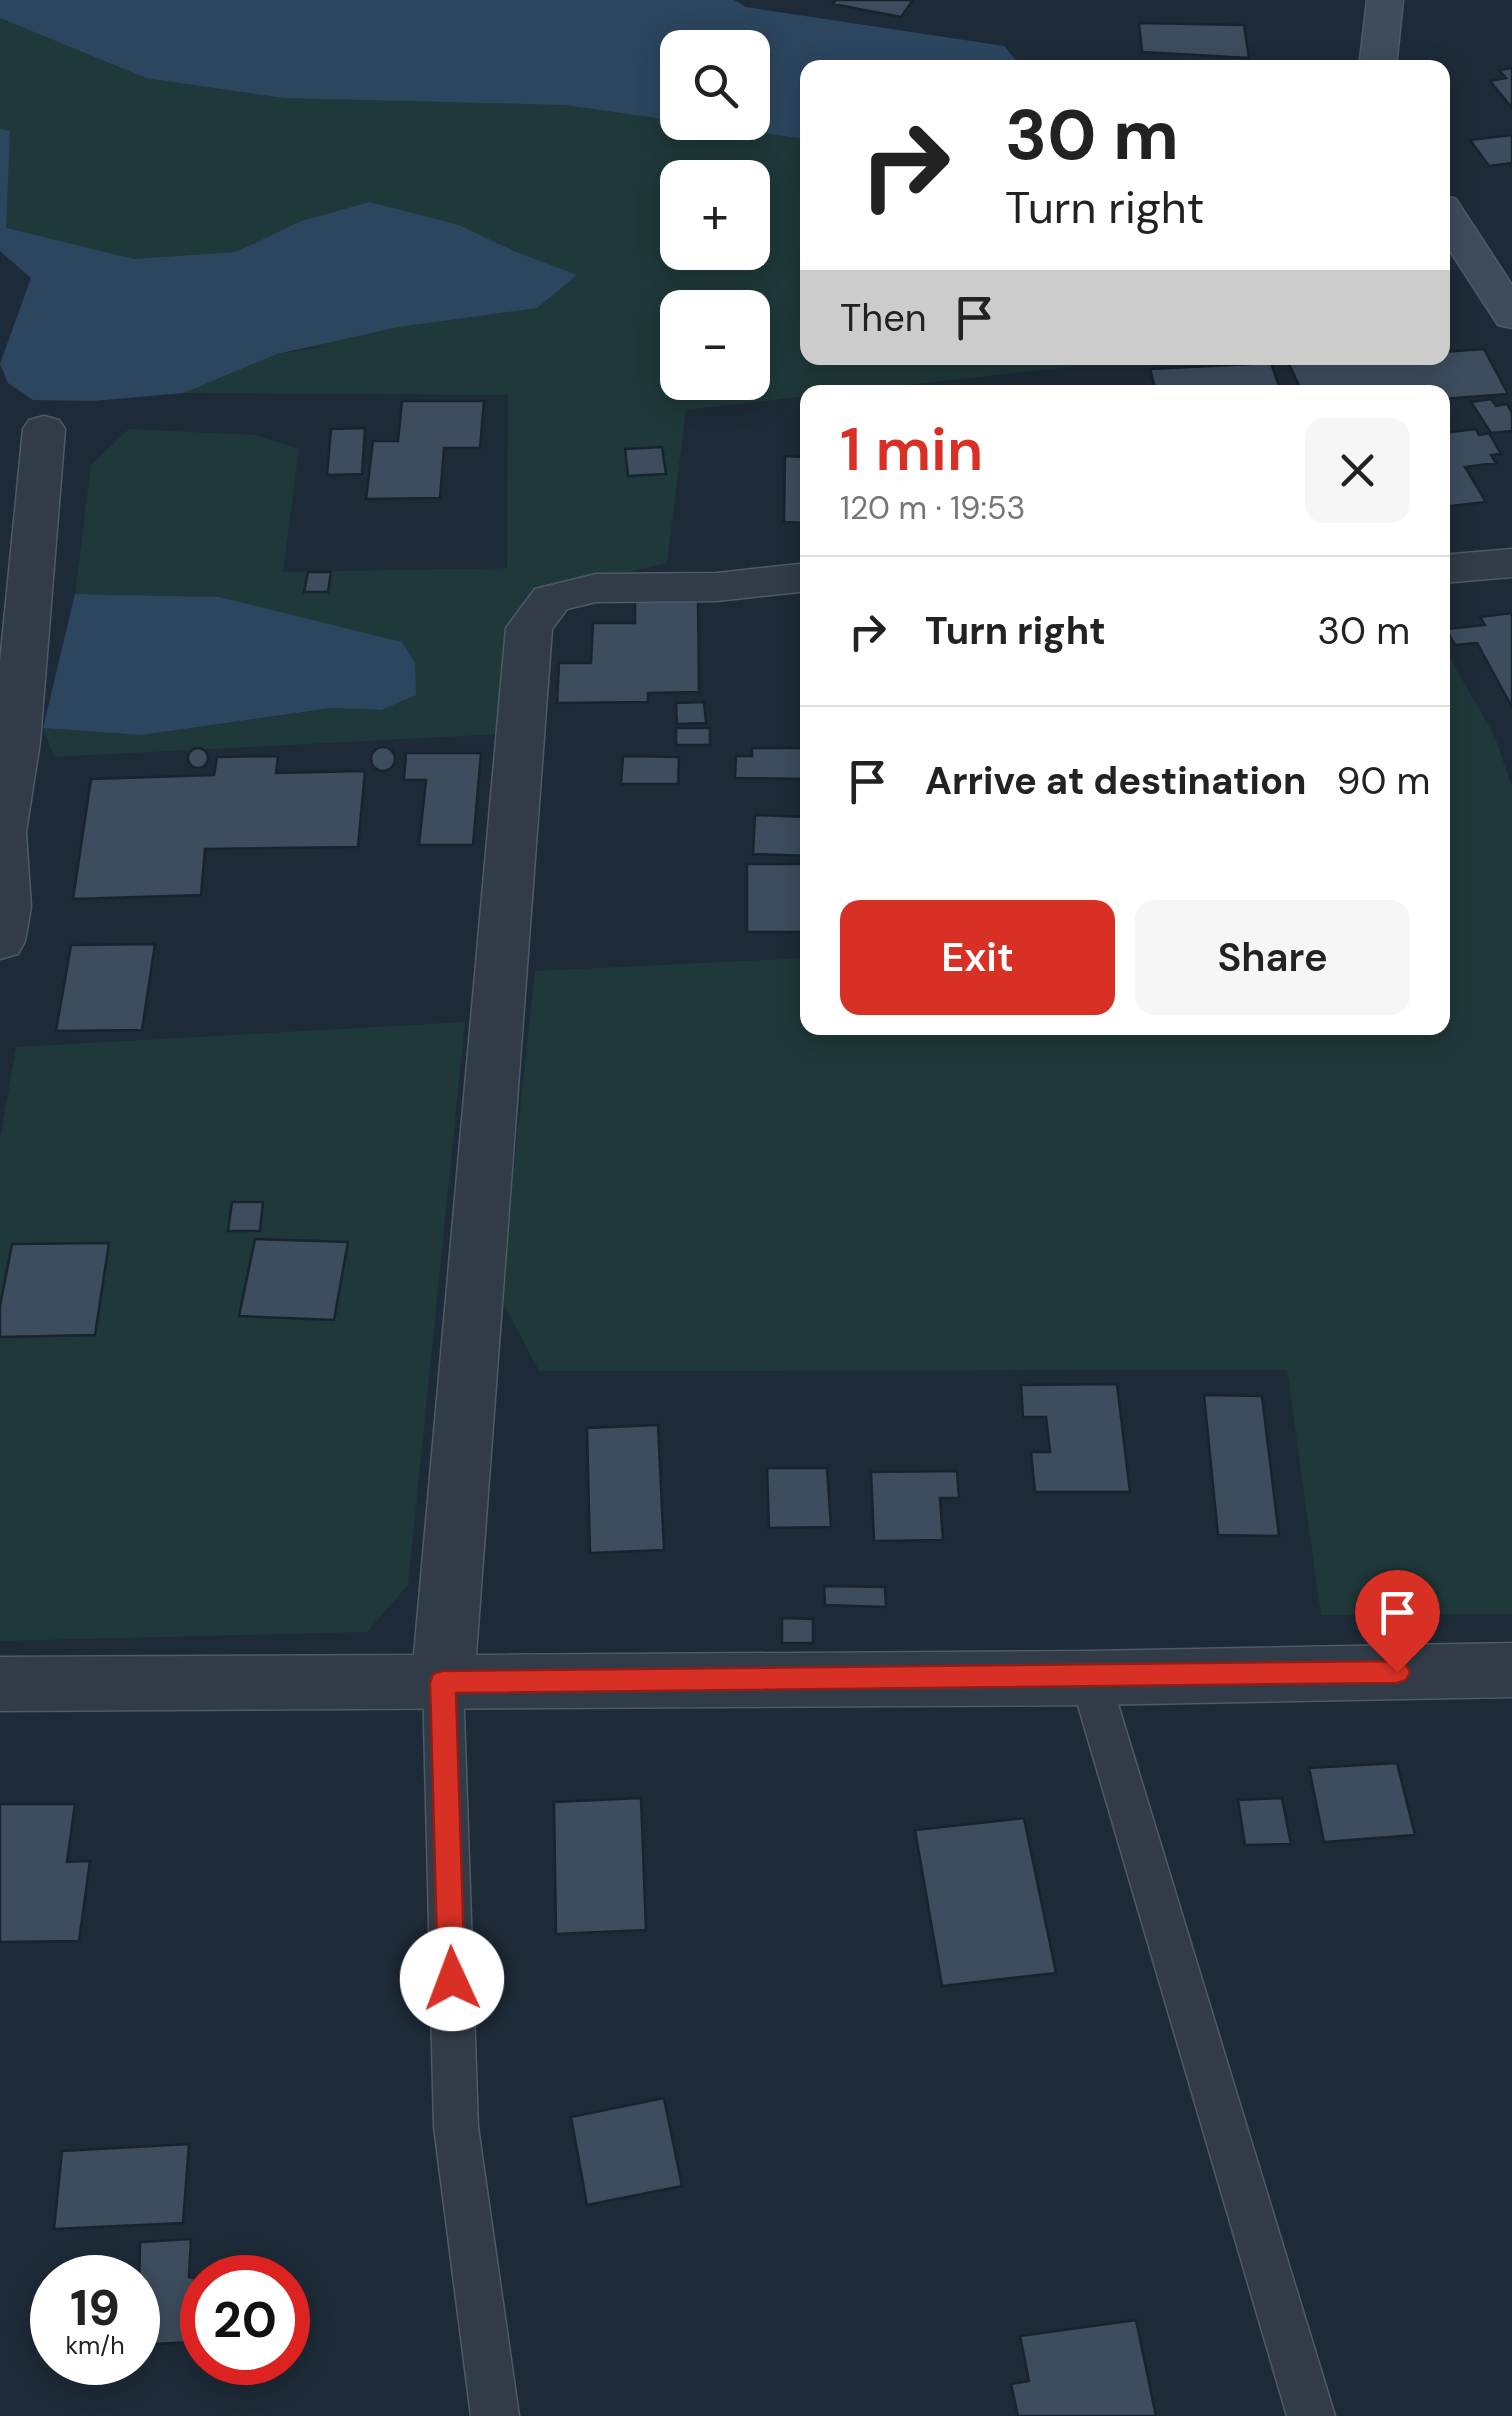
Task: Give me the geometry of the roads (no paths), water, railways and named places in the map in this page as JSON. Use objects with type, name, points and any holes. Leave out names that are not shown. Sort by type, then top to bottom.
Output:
[{"type":"street","points":[[1379,60],[1385,0]]},
{"type":"street","points":[[1450,219],[1512,316]]},
{"type":"street","points":[[0,941],[6,907],[0,832],[16,742],[44,430]]},
{"type":"street","points":[[1450,568],[1512,564]]},
{"type":"street","points":[[442,1682],[529,628],[550,599],[596,588],[717,587],[800,577]]},
{"type":"street","points":[[0,1684],[1090,1678],[1512,1670]]},
{"type":"lane","points":[[1090,1678],[1311,2416]]},
{"type":"lane","points":[[442,1682],[456,2127],[495,2416]]},
{"type":"water","points":[[0,0],[734,0],[746,7],[1004,46],[1016,60],[800,60],[800,138],[770,134],[770,30],[660,30],[660,119],[566,105],[284,98],[146,78],[0,18]]},
{"type":"water","points":[[0,129],[10,131],[6,228],[134,259],[236,252],[301,221],[370,202],[459,225],[577,275],[537,308],[398,327],[277,354],[184,393],[93,401],[33,400],[8,383],[0,364],[31,278],[0,251]]},
{"type":"water","points":[[75,594],[219,597],[402,642],[415,663],[416,695],[381,710],[332,708],[142,735],[43,728]]}]
